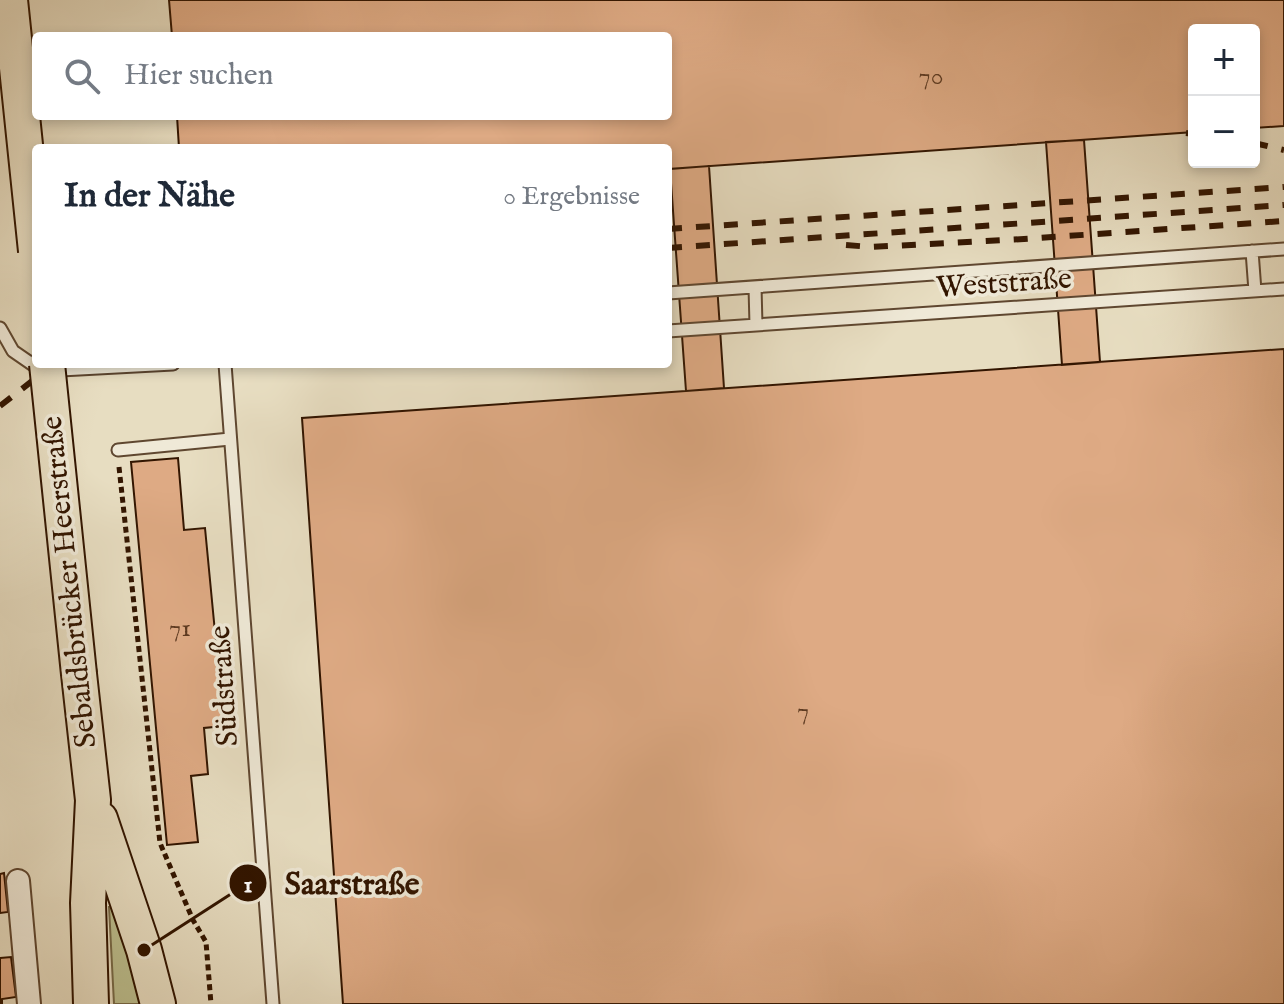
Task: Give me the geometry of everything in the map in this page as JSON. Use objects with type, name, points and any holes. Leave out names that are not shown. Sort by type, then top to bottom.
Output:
[{"type":"main road","points":[[10,0],[32,212]]},
{"type":"main road","name":"Sebaldsbrücker Heerstraße","points":[[47,368],[93,800],[88,903],[91,1004]]},
{"type":"main road","name":"Sebaldsbrücker Heerstraße","points":[[93,800],[144,950],[158,1004]]},
{"type":"street","points":[[18,881],[29,1004]]},
{"type":"lane","points":[[5,54],[32,168]]},
{"type":"lane","name":"Weststraße","points":[[672,293],[1284,249]]},
{"type":"lane","points":[[1252,251],[1255,291]]},
{"type":"lane","points":[[755,287],[756,325]]},
{"type":"lane","name":"Weststraße","points":[[672,331],[1284,289]]},
{"type":"lane","points":[[0,328],[13,351],[32,364]]},
{"type":"lane","points":[[38,368],[42,371],[98,368]]},
{"type":"lane","name":"Südstraße","points":[[225,368],[273,1004]]},
{"type":"lane","points":[[118,450],[230,439]]},
{"type":"path","points":[[118,450],[160,843],[193,920],[206,942],[211,1004]]},
{"type":"green space","points":[[109,907],[112,907],[147,1004],[114,1004]]},
{"type":"building","points":[[169,0],[1284,0],[1284,126],[1260,128],[1260,24],[1188,24],[1188,132],[672,169],[672,144],[179,144],[177,120],[672,120],[672,32],[172,32]]},
{"type":"building","points":[[1084,140],[1100,362],[1062,365],[1046,142]]},
{"type":"building","points":[[709,166],[724,388],[686,391],[672,169]]},
{"type":"building","points":[[1284,349],[1284,1004],[343,1004],[302,418]]},
{"type":"building","points":[[178,458],[184,530],[205,528],[224,726],[204,728],[208,774],[191,776],[198,842],[167,845],[131,462]]},
{"type":"building","points":[[4,873],[8,912],[0,913],[0,874]]},
{"type":"building","points":[[11,957],[16,997],[2,999],[0,1004],[0,958]]},
{"type":"railway","points":[[1260,144],[1284,150]]},
{"type":"railway","points":[[672,229],[1284,187]]},
{"type":"railway","points":[[672,248],[1284,205]]},
{"type":"railway","points":[[846,245],[871,247],[1024,239],[1284,221]]},
{"type":"railway","points":[[0,406],[49,368]]},
{"type":"place","name":"Saarstraße","points":[[144,950]]}]
